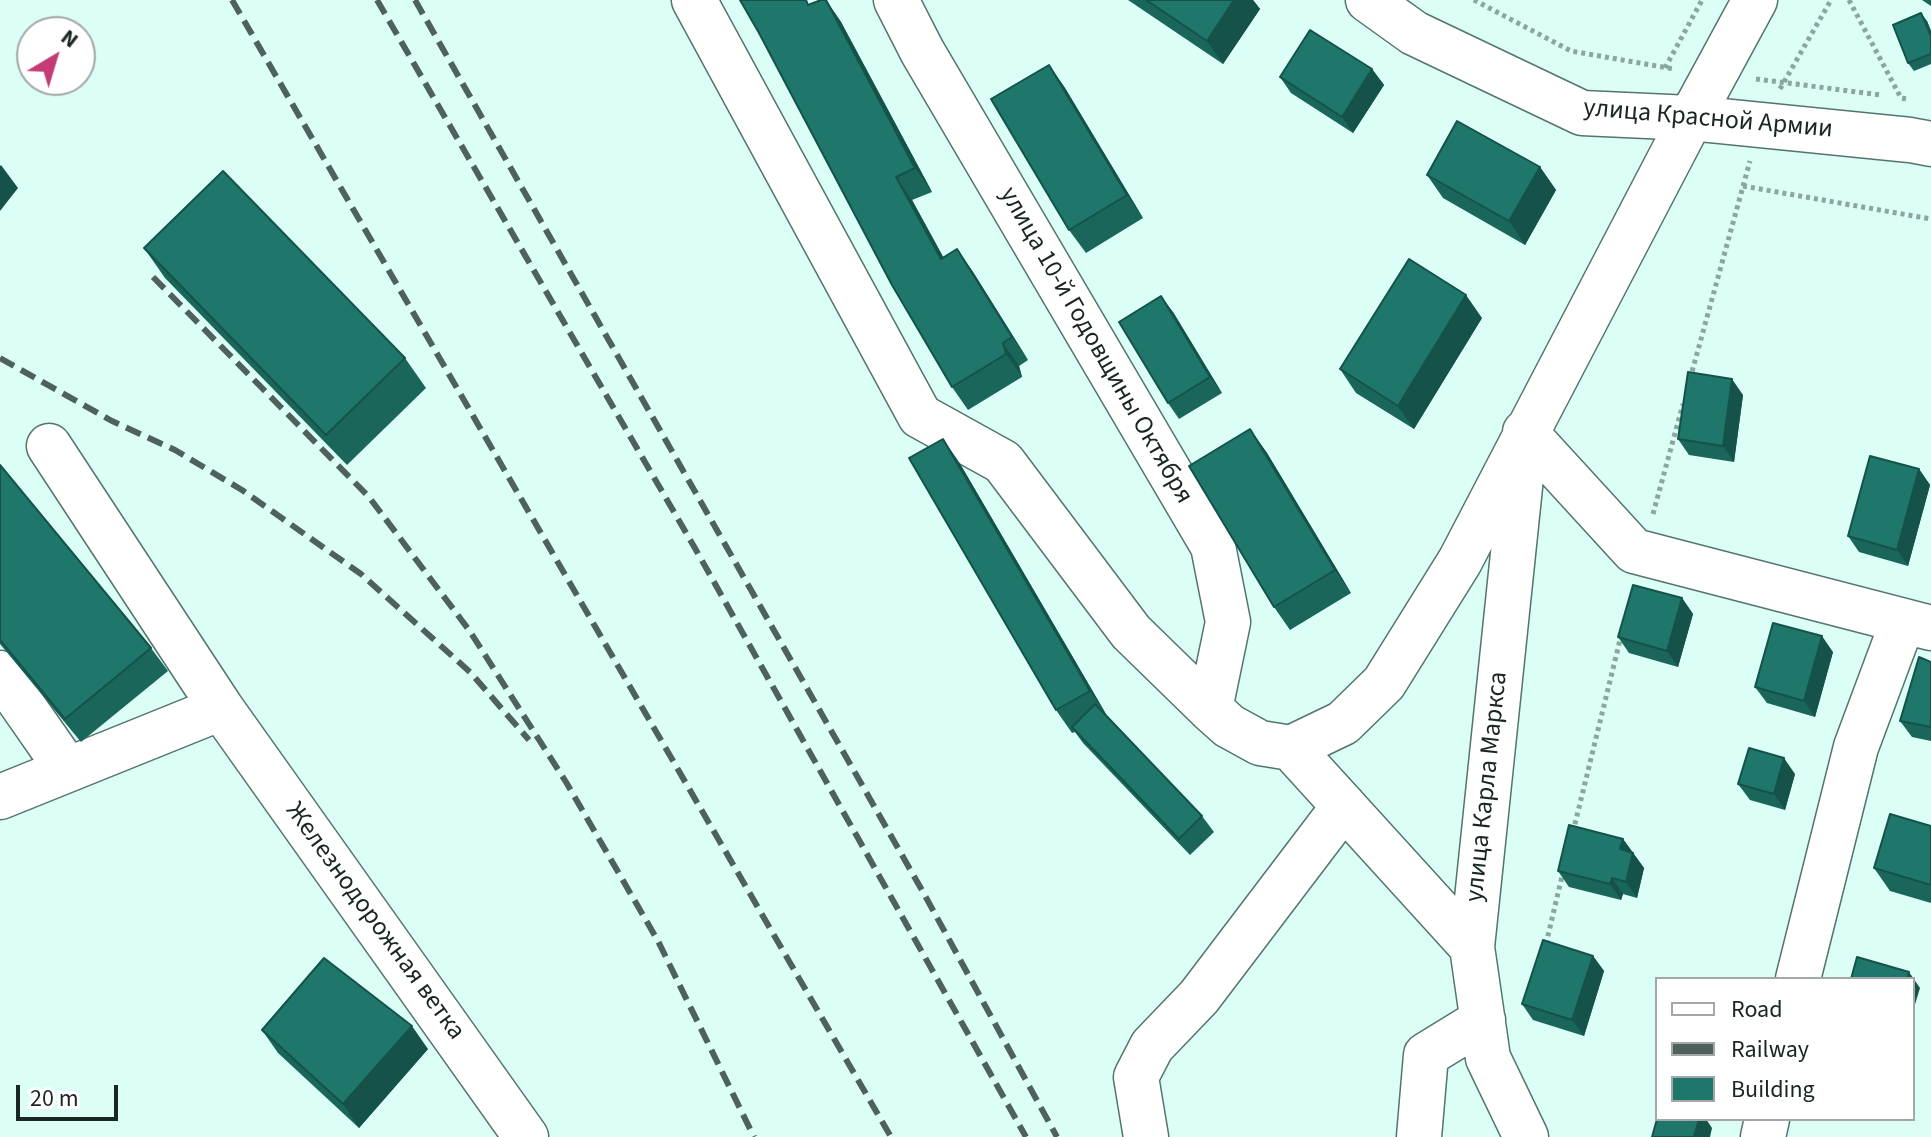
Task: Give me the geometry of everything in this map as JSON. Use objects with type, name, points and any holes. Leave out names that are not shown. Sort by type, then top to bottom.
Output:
[{"type":"street","points":[[694,0],[920,416],[1003,462],[1131,632],[1229,726],[1260,743],[1291,748],[1472,947]]},
{"type":"street","name":"улица 10-й Годовщины Октября","points":[[896,0],[922,51],[1213,546],[1228,622],[1210,709]]},
{"type":"street","name":"улица Красной Армии","points":[[1368,0],[1414,33],[1582,113],[1691,118],[1931,144]]},
{"type":"street","name":"улица Карла Маркса","points":[[1291,748],[1343,723],[1384,683],[1460,561],[1525,432],[1755,0]]},
{"type":"street","points":[[1525,432],[1634,551],[1917,624],[1856,747],[1798,977]]},
{"type":"street","name":"улица Карла Маркса","points":[[1525,432],[1472,947],[1488,1058],[1526,1136]]},
{"type":"street","name":"Железнодорожная ветка","points":[[49,446],[221,708],[526,1137]]},
{"type":"street","points":[[0,673],[67,769]]},
{"type":"street","points":[[0,797],[221,708]]},
{"type":"street","points":[[1146,1137],[1136,1077],[1152,1046],[1199,997],[1344,806]]},
{"type":"street","points":[[1419,1137],[1426,1055],[1483,1020]]},
{"type":"path","points":[[1665,68],[1702,0]]},
{"type":"path","points":[[1849,0],[1901,98],[1916,101]]},
{"type":"path","points":[[1743,186],[1931,219]]},
{"type":"building","points":[[740,0],[806,0],[808,5],[826,0],[915,168],[896,177],[941,259],[957,249],[1012,337],[1003,343],[1006,354],[952,387],[892,285]]},
{"type":"building","points":[[1146,0],[1234,0],[1207,41]]},
{"type":"building","points":[[1921,13],[1931,36],[1931,54],[1908,63],[1893,25]]},
{"type":"building","points":[[1310,30],[1372,69],[1342,117],[1280,77]]},
{"type":"building","points":[[1049,65],[1127,195],[1069,230],[991,99]]},
{"type":"building","points":[[1457,121],[1540,167],[1509,221],[1427,175]]},
{"type":"building","points":[[223,171],[405,358],[326,435],[144,248]]},
{"type":"building","points":[[1409,259],[1466,295],[1398,406],[1340,369]]},
{"type":"building","points":[[1161,296],[1210,377],[1168,403],[1119,322]]},
{"type":"building","points":[[1688,372],[1732,379],[1723,446],[1678,439]]},
{"type":"building","points":[[1250,429],[1335,570],[1274,607],[1189,466]]},
{"type":"building","points":[[943,439],[1090,691],[1056,710],[909,458]]},
{"type":"building","points":[[1870,456],[1919,469],[1897,550],[1848,536]]},
{"type":"building","points":[[0,465],[151,648],[65,719],[0,640]]},
{"type":"building","points":[[1633,585],[1682,598],[1667,651],[1618,637]]},
{"type":"building","points":[[1773,623],[1822,636],[1804,701],[1755,687]]},
{"type":"building","points":[[1919,657],[1931,662],[1931,727],[1900,721]]},
{"type":"building","points":[[1095,704],[1202,816],[1179,839],[1072,727]]},
{"type":"building","points":[[1749,748],[1784,758],[1774,794],[1738,784]]},
{"type":"building","points":[[1890,814],[1931,826],[1931,885],[1874,868]]},
{"type":"building","points":[[1569,825],[1623,839],[1620,849],[1633,853],[1626,882],[1612,878],[1610,884],[1558,871]]},
{"type":"building","points":[[1543,940],[1593,956],[1572,1020],[1522,1004]]},
{"type":"building","points":[[1857,957],[1909,972],[1908,977],[1852,977]]},
{"type":"building","points":[[324,958],[412,1026],[343,1104],[262,1030]]},
{"type":"building","points":[[1656,1121],[1698,1121],[1694,1137],[1652,1137]]},
{"type":"railway","points":[[232,0],[891,1137]]},
{"type":"railway","points":[[377,0],[696,550],[1026,1137]]},
{"type":"railway","points":[[415,0],[923,892],[1057,1137]]},
{"type":"railway","points":[[153,277],[369,497],[469,630],[566,782],[658,941],[754,1137]]},
{"type":"railway","points":[[0,358],[112,421],[175,450],[242,490],[361,574],[470,672],[529,740]]}]
